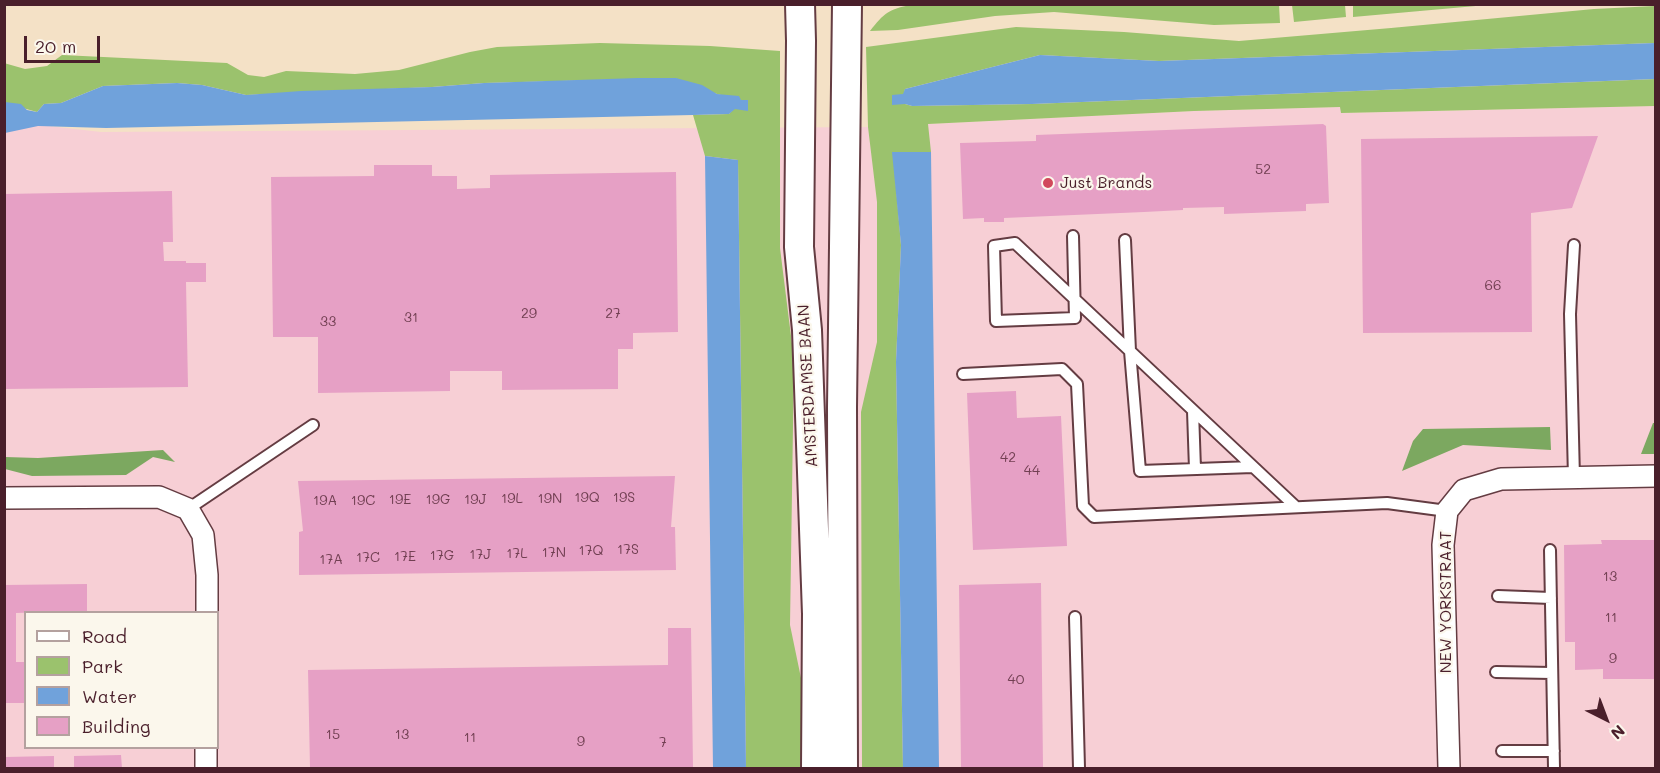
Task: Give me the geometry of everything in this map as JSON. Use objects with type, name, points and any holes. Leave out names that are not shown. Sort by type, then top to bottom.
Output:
[{"type":"main road","name":"AMSTERDAMSE BAAN","points":[[800,4],[799,247],[807,330],[817,602],[816,768]]},
{"type":"main road","name":"AMSTERDAMSE BAAN","points":[[843,768],[842,407],[847,4]]},
{"type":"street","name":"NEW YORKSTRAAT","points":[[1449,768],[1443,544],[1447,511],[1464,490],[1501,479],[1656,476]]},
{"type":"street","points":[[4,498],[159,496],[188,509],[203,536],[207,575],[207,611]]},
{"type":"street","points":[[206,749],[206,768]]},
{"type":"lane","points":[[1073,236],[1074,299],[1075,318],[996,321],[994,246],[1015,243],[1074,299],[1130,351],[1193,411],[1296,507]]},
{"type":"lane","points":[[1125,240],[1130,351],[1140,471],[1253,467]]},
{"type":"lane","points":[[1574,245],[1570,314],[1575,478]]},
{"type":"lane","points":[[963,374],[1062,369],[1077,384],[1083,506],[1094,517],[1387,503],[1447,511]]},
{"type":"lane","points":[[1193,411],[1195,469]]},
{"type":"lane","points":[[188,509],[313,425]]},
{"type":"lane","points":[[1550,550],[1554,768]]},
{"type":"lane","points":[[1498,596],[1551,598]]},
{"type":"lane","points":[[1075,617],[1079,768]]},
{"type":"lane","points":[[1496,672],[1552,673]]},
{"type":"lane","points":[[1502,751],[1554,750]]},
{"type":"shaded area","points":[[1655,106],[1655,768],[5,768],[5,121],[101,132],[868,127],[1194,111],[1341,107],[1341,113]]},
{"type":"green space","points":[[1353,4],[1487,4],[1487,5],[1353,17]]},
{"type":"green space","points":[[911,5],[1279,5],[1280,23],[1214,25],[1054,12],[995,16],[898,30],[870,31],[888,13]]},
{"type":"green space","points":[[1292,5],[1345,5],[1346,17],[1294,22]]},
{"type":"green space","points":[[1655,6],[1655,43],[1159,61],[1040,55],[905,89],[905,104],[912,106],[1032,104],[1656,79],[1655,106],[1341,113],[1340,107],[1194,111],[928,124],[931,152],[893,152],[901,245],[896,362],[903,768],[862,768],[861,412],[877,342],[877,202],[868,127],[866,47],[1016,27],[1239,41],[1594,9]]},
{"type":"green space","points":[[600,43],[710,46],[780,51],[780,248],[794,360],[790,625],[807,707],[804,768],[746,768],[738,160],[705,156],[693,115],[729,114],[741,100],[674,78],[484,83],[246,95],[202,85],[177,83],[103,86],[61,103],[44,104],[37,112],[5,103],[4,63],[25,69],[47,66],[62,55],[227,63],[248,75],[264,77],[286,71],[355,74],[399,70],[497,47]]},
{"type":"green space","points":[[1653,423],[1655,423],[1655,454],[1641,454]]},
{"type":"green space","points":[[1550,427],[1551,450],[1463,445],[1402,471],[1413,441],[1423,429]]},
{"type":"green space","points":[[163,450],[175,462],[153,457],[126,475],[32,476],[5,469],[5,457],[38,458]]},
{"type":"water","points":[[1655,43],[1655,79],[1032,104],[892,105],[892,95],[903,94],[905,89],[1040,55],[1159,61]]},
{"type":"water","points":[[676,78],[702,85],[717,94],[739,96],[741,100],[748,100],[748,111],[735,109],[729,114],[693,115],[106,128],[38,126],[5,133],[5,102],[21,104],[27,110],[37,112],[44,104],[61,103],[103,86],[177,83],[202,85],[246,95]]},
{"type":"water","points":[[892,152],[931,152],[939,768],[903,768],[896,362],[901,245]]},
{"type":"water","points":[[705,156],[738,160],[746,768],[713,768]]},
{"type":"building","points":[[1323,124],[1326,126],[1329,203],[1306,204],[1306,211],[1224,214],[1224,207],[1004,218],[1004,222],[984,222],[984,218],[963,219],[960,143],[1036,141],[1036,135]]},
{"type":"building","points":[[1598,136],[1572,208],[1531,213],[1532,332],[1363,333],[1361,139]]},
{"type":"building","points":[[374,165],[432,165],[432,176],[457,176],[457,189],[490,188],[490,175],[676,172],[678,332],[633,333],[633,349],[618,349],[618,389],[502,390],[502,371],[450,371],[450,391],[318,393],[318,337],[273,337],[271,177],[374,176]]},
{"type":"building","points":[[172,191],[173,242],[163,242],[164,261],[206,263],[206,282],[186,282],[188,387],[4,389],[4,194]]},
{"type":"building","points":[[1016,391],[1017,418],[1061,416],[1067,546],[973,550],[967,393]]},
{"type":"building","points":[[675,476],[671,527],[675,527],[676,570],[299,575],[299,532],[303,531],[298,481]]},
{"type":"building","points":[[1601,540],[1656,540],[1656,679],[1603,679],[1603,669],[1575,670],[1575,642],[1565,642],[1564,545],[1602,544]]},
{"type":"building","points":[[1041,583],[1043,768],[961,768],[959,585]]},
{"type":"building","points":[[87,584],[87,611],[16,613],[16,662],[24,662],[24,703],[4,703],[4,585]]},
{"type":"building","points":[[668,628],[691,628],[693,768],[310,768],[308,670],[668,665]]},
{"type":"building","points":[[121,755],[122,768],[74,768],[74,756]]},
{"type":"building","points":[[54,756],[54,768],[5,768],[5,757]]},
{"type":"place","name":"Just Brands","points":[[1048,183]]}]
